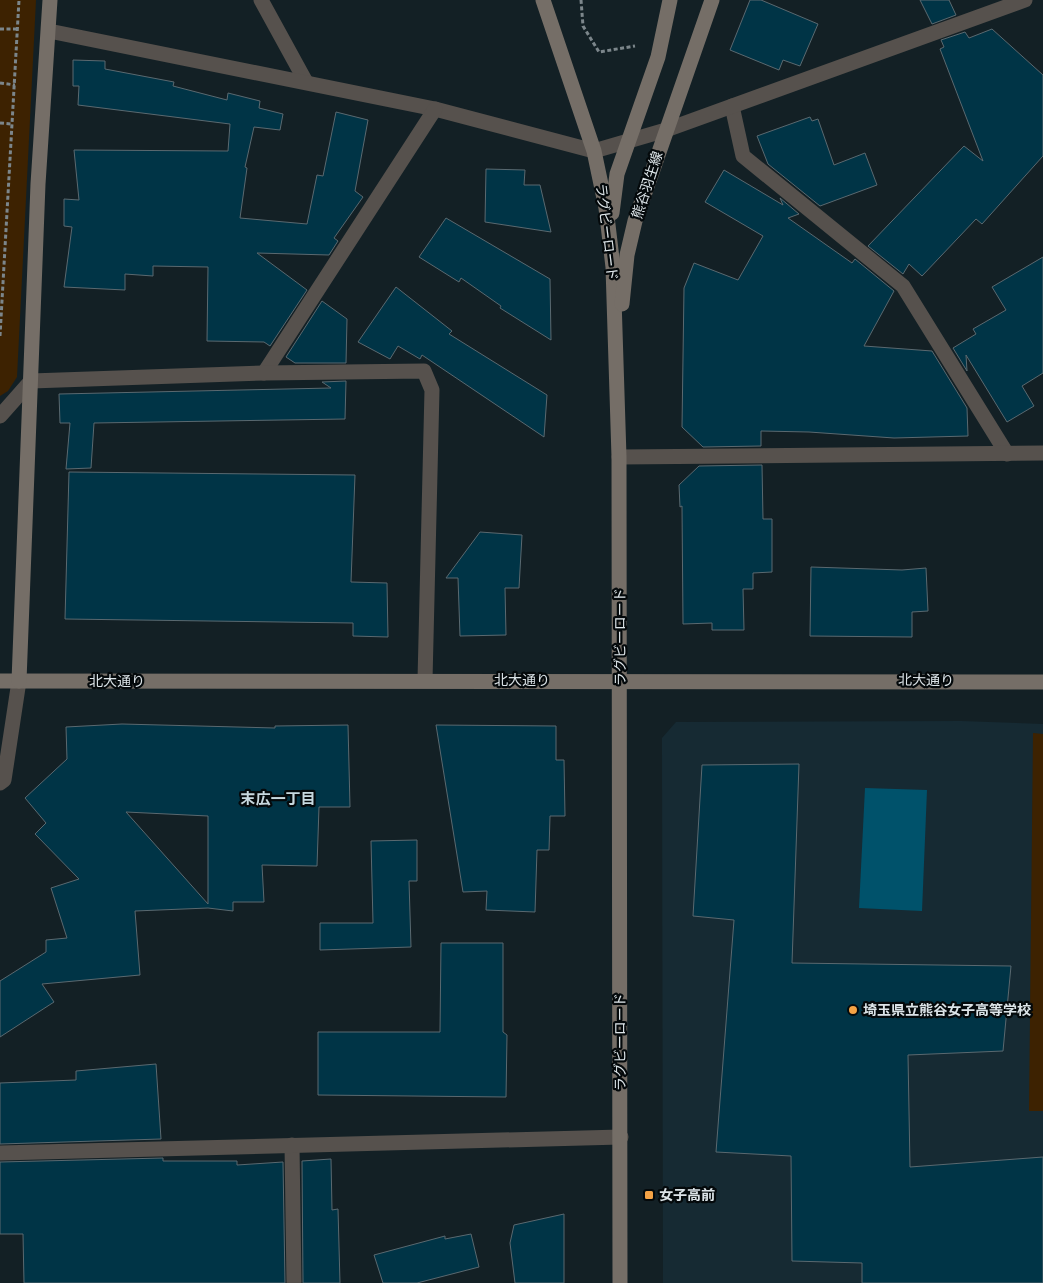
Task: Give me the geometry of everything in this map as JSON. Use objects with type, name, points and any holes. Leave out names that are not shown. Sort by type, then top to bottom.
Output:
[{"type":"street","points":[[0,782],[4,780],[19,681],[38,184],[50,0]]},
{"type":"street","points":[[261,0],[306,82]]},
{"type":"street","name":"ラグビーロード","points":[[544,0],[594,151],[606,208],[613,267],[619,457],[620,1283]]},
{"type":"street","name":"熊谷羽生線","points":[[613,267],[613,195],[628,143],[658,57],[670,0]]},
{"type":"street","name":"熊谷羽生線","points":[[617,378],[627,255],[640,202],[712,0]]},
{"type":"street","points":[[49,31],[435,109],[594,151],[628,143],[666,130],[1025,0]]},
{"type":"street","points":[[732,106],[743,156],[903,286],[1007,454]]},
{"type":"street","points":[[264,373],[435,109]]},
{"type":"street","points":[[0,416],[31,380],[264,373],[424,371],[432,390],[425,680]]},
{"type":"street","points":[[619,457],[1043,453]]},
{"type":"street","name":"北大通り","points":[[0,681],[620,680],[1043,682]]},
{"type":"street","points":[[0,1153],[620,1137]]},
{"type":"street","points":[[292,1145],[294,1283]]},
{"type":"path","points":[[0,336],[19,0]]},
{"type":"path","points":[[581,0],[583,26],[599,52],[639,46]]},
{"type":"path","points":[[0,83],[15,85]]},
{"type":"path","points":[[0,123],[11,124]]},
{"type":"shaded area","points":[[0,0],[36,0],[17,377],[8,391],[0,396]]},
{"type":"shaded area","name":"埼玉県立熊谷女子高等学校","points":[[961,721],[1043,724],[1043,1283],[663,1283],[662,738],[676,722]]},
{"type":"shaded area","points":[[1033,733],[1043,734],[1043,1111],[1029,1111]]},
{"type":"water","points":[[865,788],[927,790],[922,911],[859,908]]},
{"type":"building","points":[[750,0],[761,0],[818,24],[800,66],[783,60],[779,70],[730,50]]},
{"type":"building","points":[[920,0],[949,0],[956,15],[932,24]]},
{"type":"building","points":[[992,29],[1043,75],[1043,156],[982,224],[976,219],[922,276],[909,264],[903,274],[868,246],[964,146],[983,161],[940,49],[944,47],[941,40],[965,32],[969,38]]},
{"type":"building","points":[[73,60],[105,61],[105,69],[174,82],[173,86],[227,100],[228,93],[260,101],[259,108],[283,114],[280,130],[254,127],[245,167],[247,168],[240,218],[307,224],[317,175],[323,176],[336,112],[368,120],[355,191],[363,197],[334,238],[338,241],[329,255],[257,253],[307,290],[270,346],[264,342],[207,341],[208,267],[153,266],[153,276],[125,274],[125,290],[64,287],[72,227],[64,226],[64,199],[79,200],[74,150],[228,151],[230,124],[78,105],[79,86],[73,86]]},
{"type":"building","points":[[810,117],[812,121],[818,119],[834,165],[865,153],[877,185],[820,206],[768,164],[757,136]]},
{"type":"building","points":[[486,169],[525,170],[524,185],[540,185],[551,232],[485,222]]},
{"type":"building","points":[[724,170],[783,205],[780,198],[799,214],[788,218],[852,263],[855,259],[894,291],[864,346],[932,351],[967,408],[968,436],[894,438],[809,432],[761,431],[761,446],[703,447],[682,427],[684,288],[694,263],[738,280],[763,236],[705,202]]},
{"type":"building","points":[[446,218],[550,279],[551,340],[500,308],[501,306],[461,278],[459,282],[419,257]]},
{"type":"building","points":[[1043,257],[1043,373],[1022,386],[1034,406],[1007,422],[966,355],[967,371],[953,348],[976,334],[973,329],[1006,310],[992,287]]},
{"type":"building","points":[[396,287],[452,331],[449,334],[547,395],[544,437],[422,355],[420,359],[398,346],[390,359],[358,342]]},
{"type":"building","points":[[322,301],[347,319],[346,363],[295,363],[286,357]]},
{"type":"building","points":[[346,381],[345,419],[94,423],[91,468],[66,469],[70,423],[60,423],[59,394],[331,388],[322,382]]},
{"type":"building","points":[[762,465],[763,519],[772,519],[772,572],[753,573],[753,589],[743,589],[744,630],[712,630],[712,623],[683,624],[682,506],[680,507],[679,485],[699,466]]},
{"type":"building","points":[[69,472],[355,475],[351,582],[387,583],[388,637],[353,636],[353,623],[65,619]]},
{"type":"building","points":[[480,532],[522,535],[519,588],[505,588],[506,635],[460,636],[458,578],[446,578]]},
{"type":"building","points":[[811,567],[902,570],[926,568],[928,611],[912,612],[912,637],[810,636]]},
{"type":"building","points":[[122,724],[275,728],[275,726],[348,725],[350,807],[319,807],[317,866],[262,865],[264,902],[233,902],[233,911],[208,908],[135,911],[140,975],[42,984],[54,1002],[0,1037],[0,981],[46,952],[46,940],[67,938],[51,888],[79,879],[35,834],[46,823],[25,798],[67,759],[66,727]],"holes":[[[126,812],[208,816],[208,904]]]},
{"type":"building","points":[[436,725],[556,726],[556,760],[564,760],[565,816],[550,816],[549,850],[537,850],[535,912],[486,910],[487,891],[463,892]]},
{"type":"building","points":[[799,764],[792,963],[1011,966],[1003,1051],[908,1055],[910,1167],[1043,1157],[1043,1283],[862,1283],[862,1263],[792,1261],[791,1156],[716,1152],[734,920],[693,916],[702,765]]},
{"type":"building","points":[[417,840],[417,881],[409,881],[411,947],[320,950],[320,923],[373,923],[371,841]]},
{"type":"building","points":[[441,943],[503,943],[503,1032],[507,1035],[506,1097],[318,1095],[318,1032],[440,1032]]},
{"type":"building","points":[[156,1064],[161,1139],[0,1144],[0,1083],[76,1080],[76,1071]]},
{"type":"building","points":[[163,1158],[163,1161],[237,1161],[237,1165],[283,1162],[285,1283],[24,1283],[23,1234],[0,1234],[0,1162]]},
{"type":"building","points":[[331,1159],[332,1210],[338,1209],[340,1283],[303,1283],[302,1161]]},
{"type":"building","points":[[564,1214],[564,1283],[515,1283],[510,1243],[514,1225]]},
{"type":"building","points":[[471,1234],[479,1267],[417,1283],[383,1283],[374,1255],[445,1236],[445,1239]]},
{"type":"place","name":"埼玉県立熊谷女子高等学校","points":[[853,1010]]},
{"type":"place","name":"女子高前","points":[[649,1195]]},
{"type":"district","name":"末広一丁目","points":[[278,799]]}]
